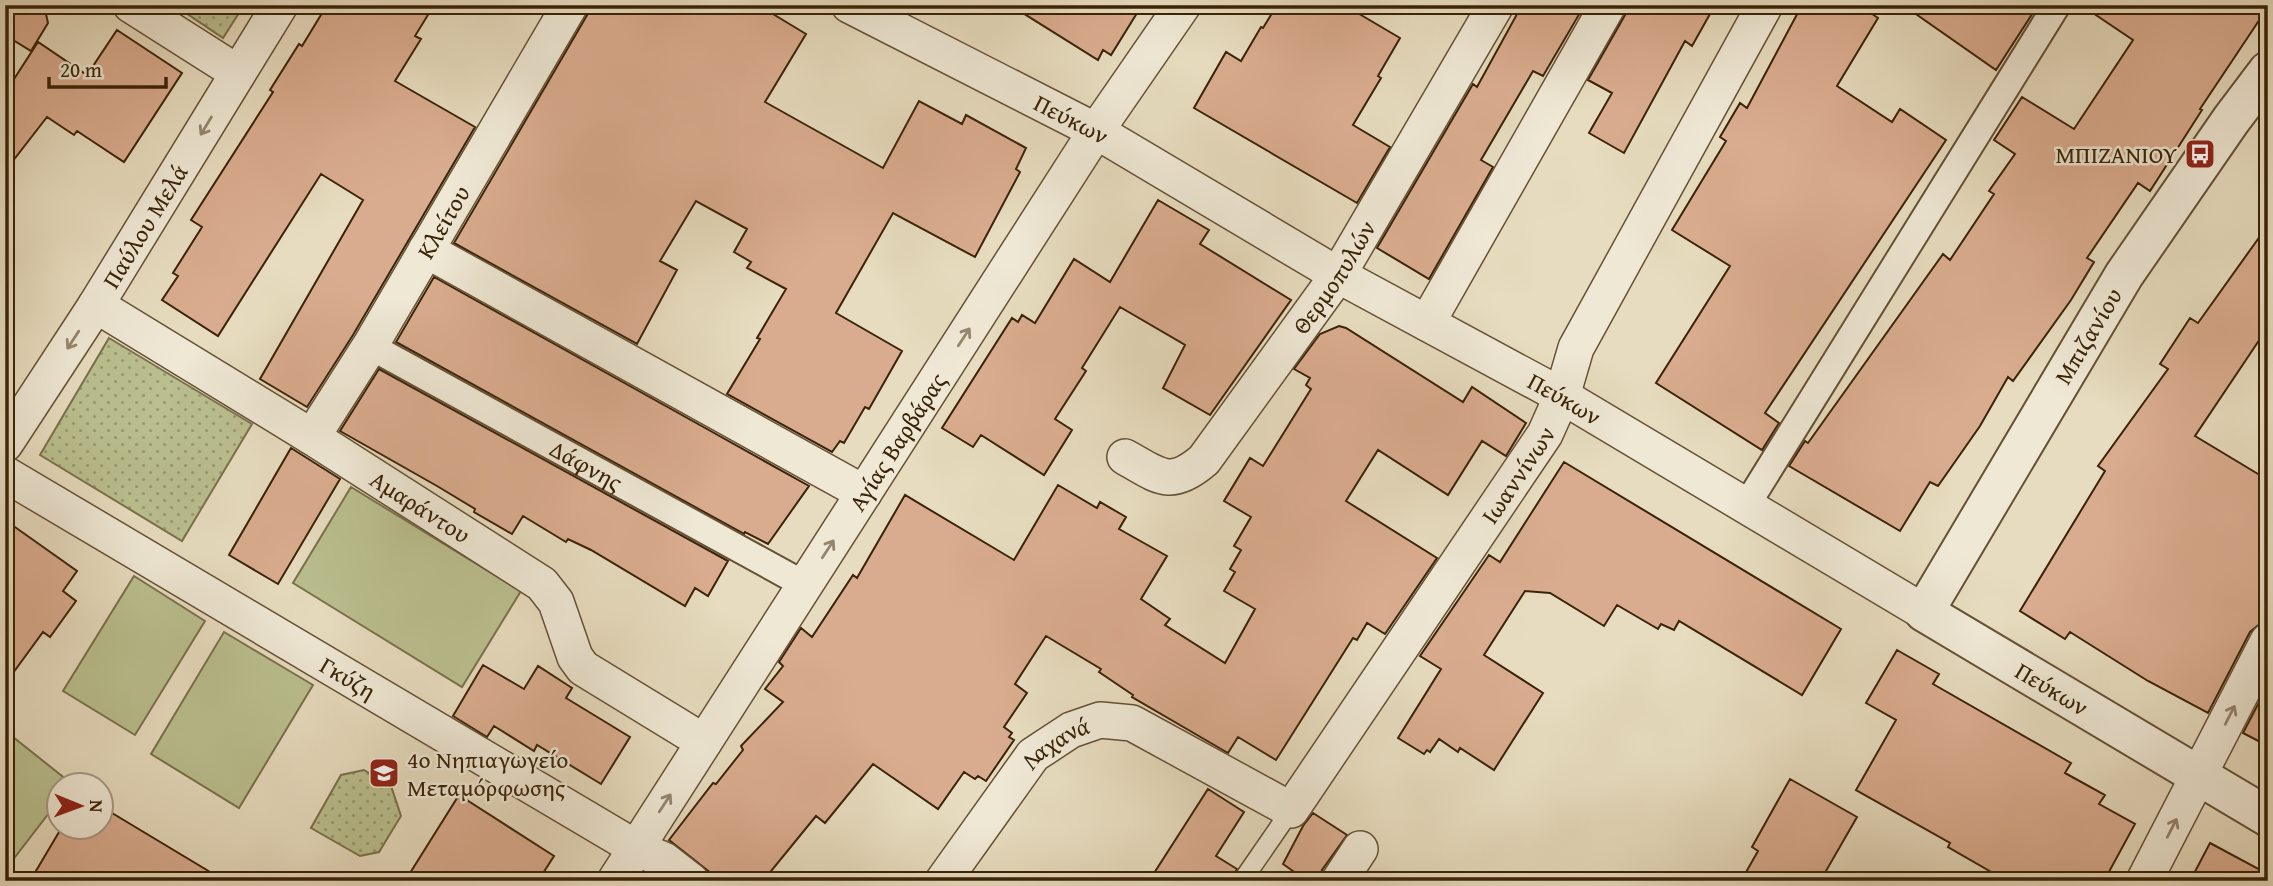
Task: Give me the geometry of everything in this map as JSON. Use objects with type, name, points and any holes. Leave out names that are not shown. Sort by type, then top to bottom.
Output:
[{"type":"street","points":[[131,5],[238,73]]},
{"type":"street","name":"Παύλου Μελά","points":[[5,444],[96,304],[280,5]]},
{"type":"street","name":"Κλείτου","points":[[312,437],[369,346],[570,5]]},
{"type":"street","name":"Πεύκων","points":[[849,5],[1096,131],[1338,275],[1562,396],[2268,817]]},
{"type":"street","name":"Αγίας Βαρβάρας","points":[[615,881],[1096,131],[1183,5]]},
{"type":"street","name":"Θερμοπυλών","points":[[1125,457],[1159,477],[1168,478],[1189,473],[1204,460],[1338,275],[1496,5]]},
{"type":"street","points":[[1427,323],[1608,5]]},
{"type":"street","name":"Ιωαννίνων","points":[[1291,810],[1545,434],[1562,396],[1576,348],[1765,5]]},
{"type":"street","points":[[1746,506],[2057,5]]},
{"type":"street","name":"Μπιζανίου","points":[[1924,612],[2124,275],[2268,71]]},
{"type":"street","points":[[426,250],[864,493]]},
{"type":"street","name":"Αμαράντου","points":[[96,304],[312,437],[542,584],[556,602],[575,657],[583,668],[704,742]]},
{"type":"street","name":"Δάφνης","points":[[369,346],[804,585]]},
{"type":"street","name":"Γκύζη","points":[[5,474],[636,848],[664,860],[691,881]]},
{"type":"street","points":[[2144,881],[2268,641]]},
{"type":"street","name":"Λαχανά","points":[[943,881],[1033,755],[1071,730],[1100,720],[1132,723],[1291,810]]},
{"type":"street","points":[[1339,881],[1360,849]]},
{"type":"lane","name":"Ιωαννίνων","points":[[1242,881],[1291,810]]},
{"type":"green space","points":[[174,5],[244,5],[223,38]]},
{"type":"green space","points":[[109,338],[252,424],[182,541],[40,455]]},
{"type":"green space","points":[[351,487],[521,591],[462,687],[293,583]]},
{"type":"green space","points":[[134,576],[205,621],[135,735],[63,691]]},
{"type":"green space","points":[[224,632],[313,685],[239,808],[151,754]]},
{"type":"green space","points":[[8,733],[54,770],[46,770],[46,817],[5,870],[5,737]]},
{"type":"green space","points":[[364,770],[391,786],[401,816],[379,852],[360,856],[311,828],[341,775]]},
{"type":"building","points":[[5,5],[44,5],[48,23],[31,51],[5,35]]},
{"type":"building","points":[[327,5],[434,5],[415,36],[421,39],[395,81],[475,127],[353,335],[307,407],[260,379],[363,200],[321,174],[218,336],[162,300],[178,276],[173,273],[202,227],[191,220],[273,92],[270,90],[299,44],[302,46]]},
{"type":"building","points":[[593,5],[758,5],[806,34],[765,102],[883,168],[919,101],[962,124],[966,115],[1026,148],[1016,169],[1020,172],[975,257],[893,213],[836,313],[902,351],[869,409],[865,407],[844,443],[840,441],[832,452],[727,394],[786,289],[747,268],[751,262],[734,252],[747,229],[696,201],[660,261],[677,270],[637,344],[454,243]]},
{"type":"building","points":[[1010,5],[1142,5],[1111,55],[1103,50],[1098,60]]},
{"type":"building","points":[[1277,5],[1344,5],[1400,38],[1378,76],[1381,78],[1353,125],[1390,147],[1357,203],[1194,108],[1226,52],[1241,61]]},
{"type":"building","points":[[1522,5],[1584,6],[1543,76],[1533,71],[1481,160],[1493,167],[1429,279],[1377,248],[1473,84],[1477,87]]},
{"type":"building","points":[[1628,5],[1715,5],[1692,46],[1685,41],[1624,153],[1589,133],[1612,93],[1588,80]]},
{"type":"building","points":[[1802,5],[1859,5],[1878,18],[1837,86],[1892,122],[1900,109],[1946,140],[1765,413],[1779,423],[1762,450],[1656,383],[1730,266],[1672,230],[1726,141],[1720,137],[1740,103],[1747,108]]},
{"type":"building","points":[[1903,5],[2038,5],[1996,70]]},
{"type":"building","points":[[2081,5],[2268,7],[2200,109],[2202,110],[2150,191],[2138,183],[2087,258],[2094,262],[2071,300],[2013,381],[2008,377],[1980,426],[1938,486],[1930,482],[1900,531],[1789,466],[1943,254],[1950,260],[1994,194],[1989,191],[2015,154],[1994,140],[2022,97],[2074,129],[2133,40]]},
{"type":"building","points":[[117,30],[182,73],[124,162],[77,131],[74,135],[47,117],[5,171],[5,93],[38,42],[87,75]]},
{"type":"building","points":[[1158,200],[1209,230],[1200,244],[1291,300],[1210,415],[1163,388],[1185,345],[1120,307],[1082,368],[1086,371],[1055,419],[1072,430],[1044,475],[981,435],[973,447],[942,428],[1012,318],[1018,322],[1022,315],[1035,323],[1074,259],[1110,282]]},
{"type":"building","points":[[2268,225],[2268,327],[2195,436],[2268,480],[2268,609],[2261,623],[2250,632],[2208,713],[2148,681],[2070,632],[2065,639],[2020,611],[2105,471],[2098,466],[2168,369],[2160,364],[2190,318],[2198,323]]},
{"type":"building","points":[[434,277],[809,486],[768,544],[745,532],[744,534],[396,342]]},
{"type":"building","points":[[1339,326],[1463,402],[1472,387],[1526,423],[1506,456],[1482,441],[1448,495],[1378,450],[1346,501],[1437,558],[1385,634],[1367,623],[1357,640],[1353,638],[1276,760],[1238,737],[1228,753],[1132,697],[1133,695],[1099,672],[1101,669],[1046,636],[1015,684],[1027,693],[1004,727],[1012,733],[1009,737],[1014,740],[986,781],[978,776],[975,779],[964,772],[938,809],[873,764],[825,823],[816,816],[763,881],[721,881],[669,840],[713,783],[716,784],[743,750],[741,746],[783,702],[765,689],[783,666],[779,662],[801,628],[812,637],[853,575],[857,578],[905,495],[1014,560],[1058,485],[1097,508],[1100,502],[1126,517],[1119,529],[1167,556],[1141,599],[1170,619],[1165,625],[1225,663],[1255,609],[1224,591],[1235,572],[1230,569],[1241,550],[1234,546],[1251,517],[1224,501],[1250,458],[1263,466],[1311,389],[1306,385],[1310,378],[1294,369],[1320,334]]},
{"type":"building","points":[[379,369],[728,561],[708,596],[695,588],[685,606],[591,550],[568,539],[566,542],[523,516],[512,534],[437,486],[340,431]]},
{"type":"building","points":[[291,448],[340,479],[278,584],[229,555]]},
{"type":"building","points":[[1564,462],[1841,629],[1802,695],[1679,621],[1674,630],[1661,624],[1658,629],[1617,605],[1604,626],[1550,593],[1525,591],[1484,655],[1543,693],[1494,770],[1460,748],[1458,752],[1439,739],[1430,752],[1427,750],[1424,754],[1398,738],[1441,669],[1420,656],[1489,555],[1500,562]]},
{"type":"building","points":[[5,520],[77,571],[63,591],[76,601],[50,637],[43,632],[5,684]]},
{"type":"building","points":[[1897,650],[1939,674],[1933,684],[2071,763],[2065,773],[2105,795],[2099,804],[2135,824],[2104,881],[2007,881],[1948,847],[1950,843],[1856,790],[1896,720],[1866,703]]},
{"type":"building","points":[[483,665],[524,689],[538,666],[572,688],[566,698],[630,737],[601,784],[537,745],[534,751],[494,726],[487,737],[453,716]]},
{"type":"building","points":[[2268,685],[2268,746],[2243,733]]},
{"type":"building","points":[[1790,779],[1857,817],[1822,878],[1811,872],[1806,881],[1741,881],[1758,851],[1752,847]]},
{"type":"building","points":[[1208,789],[1244,812],[1216,856],[1237,869],[1231,881],[1149,881]]},
{"type":"building","points":[[459,795],[554,856],[538,881],[405,881]]},
{"type":"building","points":[[1313,813],[1347,835],[1322,870],[1319,881],[1307,881],[1283,864]]},
{"type":"building","points":[[116,815],[225,881],[30,881],[54,840],[116,840]]},
{"type":"building","points":[[2210,843],[2268,874],[2268,881],[2190,881]]},
{"type":"place","name":"ΜΠΙΖΑΝΙΟΥ","points":[[2200,154]]},
{"type":"place","name":"4ο Νηπιαγωγείο Μεταμόρφωσης","points":[[384,773]]}]
